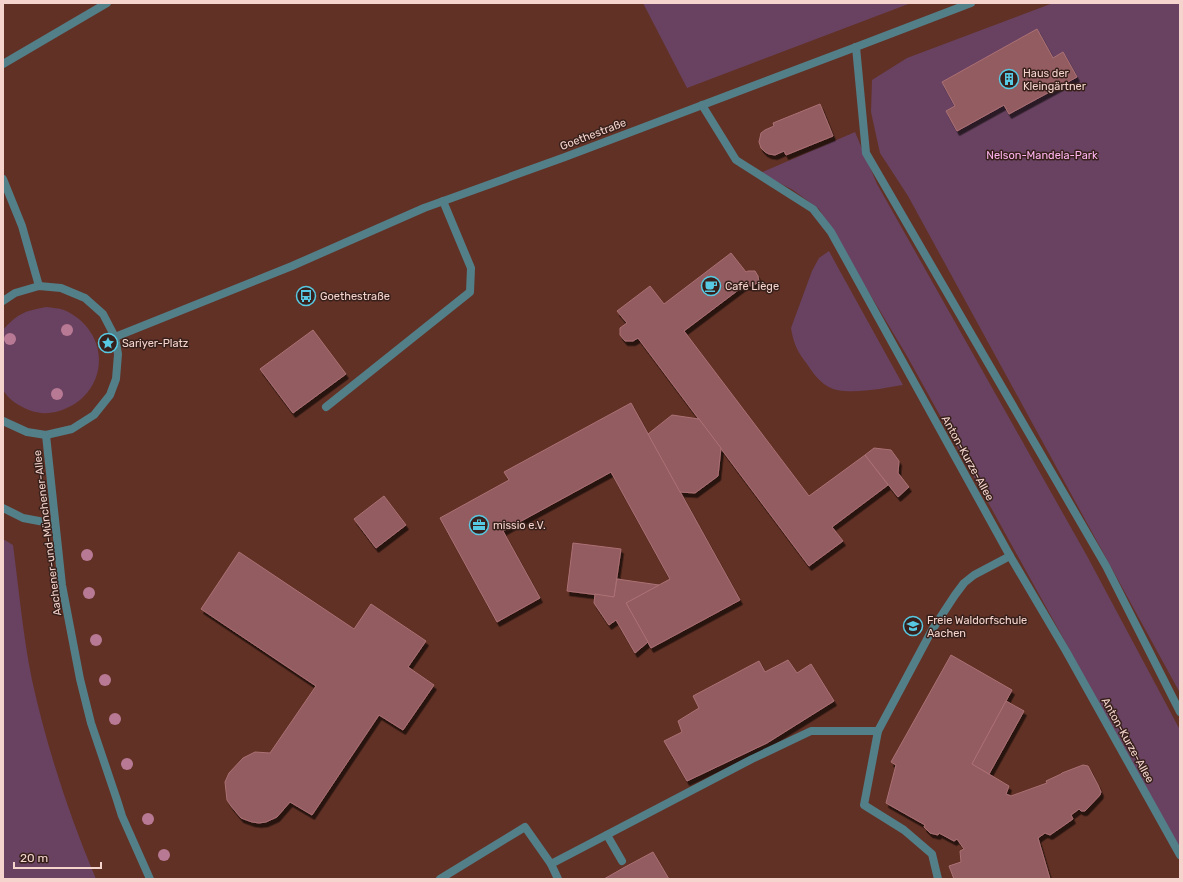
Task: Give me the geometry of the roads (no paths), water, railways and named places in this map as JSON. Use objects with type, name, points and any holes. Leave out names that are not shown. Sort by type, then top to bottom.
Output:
[{"type":"street","points":[[3,64],[107,3]]},
{"type":"street","name":"Goethestraße","points":[[115,337],[292,266],[424,208],[565,157],[971,3]]},
{"type":"street","points":[[856,47],[866,153],[1106,566],[1180,712]]},
{"type":"street","name":"Anton-Kurze-Allee","points":[[702,104],[736,160],[813,209],[831,232],[1010,556],[1066,651],[1180,855]]},
{"type":"street","points":[[3,179],[22,226],[39,286]]},
{"type":"street","points":[[326,407],[470,292],[471,268],[443,201]]},
{"type":"street","points":[[3,300],[16,292],[39,286],[61,288],[85,298],[103,314],[115,337],[118,354],[116,379],[110,395],[94,415],[72,428],[46,435],[27,432],[3,421]]},
{"type":"street","name":"Aachener-und-Münchener-Allee","points":[[46,435],[62,585],[80,679],[91,723],[122,816],[150,879]]},
{"type":"street","points":[[3,508],[23,518],[55,524]]},
{"type":"street","points":[[938,879],[932,854],[904,830],[864,805],[878,731],[932,630],[964,583],[974,575],[1010,556]]},
{"type":"street","points":[[551,864],[752,759],[811,731],[878,731]]},
{"type":"street","points":[[440,879],[525,827],[551,864],[558,879]]},
{"type":"street","points":[[607,835],[622,861]]},
{"type":"place","name":"Haus der Kleingärtner","points":[[1009,79]]},
{"type":"place","name":"Café Liège","points":[[711,286]]},
{"type":"place","name":"Goethestraße","points":[[306,296]]},
{"type":"place","name":"Sariyer-Platz","points":[[108,343]]},
{"type":"place","name":"missio e.V.","points":[[479,525]]},
{"type":"place","name":"Freie Waldorfschule Aachen","points":[[913,626]]},
{"type":"park label","name":"Nelson-Mandela-Park","points":[[1042,155]]}]
